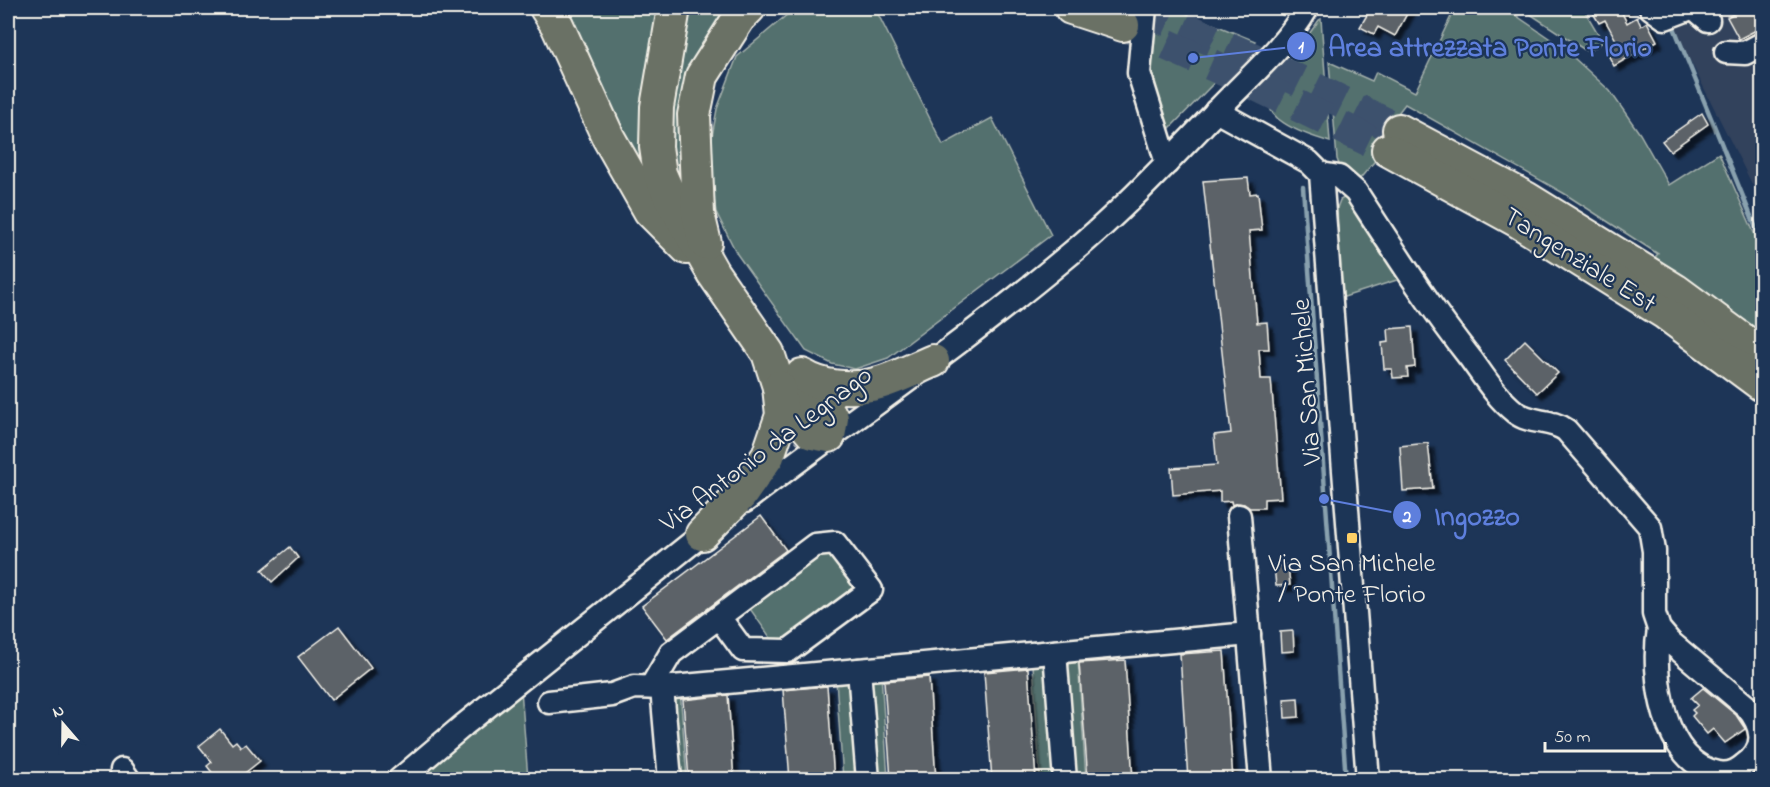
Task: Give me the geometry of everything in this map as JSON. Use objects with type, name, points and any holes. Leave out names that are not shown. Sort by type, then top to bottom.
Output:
[{"type":"highway","points":[[546,8],[571,53],[608,137],[650,211],[713,273]]},
{"type":"highway","points":[[674,8],[657,107],[656,147],[660,174],[670,197],[713,273],[768,354],[779,387],[793,411],[812,433],[829,436],[832,418],[812,381]]},
{"type":"highway","points":[[713,273],[698,214],[694,115],[702,76],[739,18],[749,8]]},
{"type":"highway","points":[[1065,8],[1134,16]]},
{"type":"highway","name":"Tangenziale Est","points":[[1762,354],[1675,290],[1526,198],[1394,140],[1665,314],[1762,385]]},
{"type":"highway","points":[[768,354],[812,381],[839,387],[871,385],[933,361]]},
{"type":"highway","points":[[702,534],[741,496],[768,456],[782,415],[779,387]]},
{"type":"street","name":"Via Antonio da Legnago","points":[[399,780],[702,534],[1066,258],[1144,186],[1273,54],[1296,26],[1307,8]]},
{"type":"street","points":[[1650,8],[1665,18],[1698,12]]},
{"type":"street","points":[[1134,16],[1139,73],[1167,163]]},
{"type":"street","points":[[1726,52],[1745,53],[1762,44]]},
{"type":"street","points":[[1216,111],[1309,162],[1321,174],[1339,177],[1356,192],[1435,314],[1498,395],[1516,414],[1542,422],[1556,423],[1566,430],[1650,527],[1654,551],[1654,614],[1659,629],[1670,642],[1746,706],[1760,731],[1760,744],[1756,754],[1736,771],[1721,774],[1702,768],[1684,751],[1669,729],[1659,693],[1656,648],[1659,629]]},
{"type":"street","name":"Via San Michele","points":[[1321,174],[1368,780]]},
{"type":"street","points":[[1239,516],[1260,780]]},
{"type":"street","points":[[670,780],[657,688],[671,653],[815,544],[835,543],[871,590],[788,651],[743,650],[719,617]]},
{"type":"street","points":[[549,702],[612,695],[634,687],[657,688],[1249,634]]},
{"type":"street","points":[[1055,652],[1065,780]]},
{"type":"street","points":[[859,670],[868,780]]},
{"type":"shaded area","points":[[1664,8],[1762,8],[1762,204]]},
{"type":"green space","points":[[564,8],[661,8],[655,193],[619,128]]},
{"type":"green space","points":[[690,8],[732,8],[686,189],[680,190],[672,156],[671,98]]},
{"type":"green space","points":[[795,8],[875,8],[943,145],[992,118],[1051,235],[888,358],[855,369],[832,364],[806,351],[737,254],[716,212],[708,158],[717,109],[737,57]]},
{"type":"green space","points":[[1149,8],[1173,8],[1255,41],[1165,133],[1146,74]]},
{"type":"green space","points":[[1455,8],[1505,8],[1562,47],[1610,91],[1640,134],[1669,185],[1719,153],[1762,251],[1762,336],[1655,257],[1658,254],[1565,194],[1405,104],[1395,117],[1379,156],[1358,181],[1340,167],[1337,159],[1329,62],[1372,81],[1376,72],[1415,92]]},
{"type":"green space","points":[[1521,8],[1583,8],[1603,42],[1588,52]]},
{"type":"green space","points":[[1321,19],[1330,142],[1297,130],[1278,118],[1269,106],[1269,92],[1277,77]]},
{"type":"green space","points":[[1346,197],[1406,277],[1341,298],[1337,208],[1340,200]]},
{"type":"green space","points":[[827,549],[856,590],[777,647],[748,606]]},
{"type":"green space","points":[[1078,659],[1086,779],[1076,779],[1068,667],[1072,660]]},
{"type":"green space","points":[[1046,664],[1061,779],[1040,779],[1033,665]]},
{"type":"green space","points":[[881,674],[888,779],[878,779],[871,682]]},
{"type":"green space","points":[[849,679],[863,779],[843,779],[836,680]]},
{"type":"green space","points":[[521,689],[528,779],[410,779]]},
{"type":"green space","points":[[680,690],[687,779],[676,779],[672,694]]},
{"type":"building","points":[[1371,8],[1410,8],[1395,36],[1378,27],[1374,34],[1360,27]]},
{"type":"building","points":[[1590,8],[1627,8],[1621,11],[1627,23],[1637,17],[1641,26],[1647,22],[1657,41],[1614,66],[1605,49],[1617,42],[1605,20],[1599,23]]},
{"type":"building","points":[[1746,8],[1762,8],[1762,27],[1739,39],[1727,17]]},
{"type":"building","points":[[1702,113],[1708,124],[1670,151],[1662,141]]},
{"type":"building","points":[[1248,178],[1250,194],[1258,193],[1262,230],[1249,231],[1257,323],[1267,322],[1269,349],[1259,349],[1261,379],[1271,379],[1281,498],[1264,499],[1264,508],[1250,508],[1237,503],[1232,505],[1231,501],[1220,502],[1220,491],[1173,495],[1171,468],[1217,465],[1214,435],[1231,433],[1203,181]]},
{"type":"building","points":[[1412,327],[1415,367],[1407,368],[1408,377],[1393,378],[1392,369],[1384,369],[1382,343],[1389,342],[1388,329]]},
{"type":"building","points":[[1525,340],[1558,373],[1537,393],[1505,360]]},
{"type":"building","points":[[1428,443],[1433,489],[1403,491],[1400,446]]},
{"type":"building","points":[[761,516],[786,550],[667,639],[642,606]]},
{"type":"building","points":[[290,547],[298,558],[272,582],[262,570]]},
{"type":"building","points":[[1288,565],[1290,585],[1276,586],[1274,566]]},
{"type":"building","points":[[339,626],[371,668],[331,700],[298,657]]},
{"type":"building","points":[[1293,631],[1294,651],[1281,652],[1280,632]]},
{"type":"building","points":[[1224,651],[1233,780],[1188,780],[1180,654]]},
{"type":"building","points":[[1125,660],[1133,780],[1088,780],[1079,663]]},
{"type":"building","points":[[1028,668],[1036,780],[992,780],[984,672]]},
{"type":"building","points":[[929,677],[936,780],[891,780],[884,681]]},
{"type":"building","points":[[827,686],[834,780],[790,780],[783,690]]},
{"type":"building","points":[[1703,688],[1736,715],[1745,729],[1725,743],[1713,729],[1707,734],[1692,716],[1695,713],[1692,710],[1698,705],[1691,698]]},
{"type":"building","points":[[728,695],[734,780],[689,780],[683,700]]},
{"type":"building","points":[[1298,698],[1299,717],[1285,718],[1284,699]]},
{"type":"building","points":[[220,729],[232,744],[236,741],[241,747],[246,744],[260,761],[236,780],[218,780],[207,766],[212,762],[199,746]]},
{"type":"waterway","points":[[1281,8],[1283,14]]},
{"type":"waterway","points":[[1673,25],[1762,243]]},
{"type":"waterway","points":[[1303,187],[1346,780]]},
{"type":"tunnel","points":[[1140,8],[1265,64],[1399,130]]},
{"type":"tunnel","points":[[1123,25],[1250,82],[1388,150]]},
{"type":"place","name":"Area attrezzata Ponte Florio","points":[[1193,58]]},
{"type":"place","name":"Ingozzo","points":[[1324,499]]},
{"type":"place","name":"Via San Michele / Ponte Florio","points":[[1352,538]]}]
